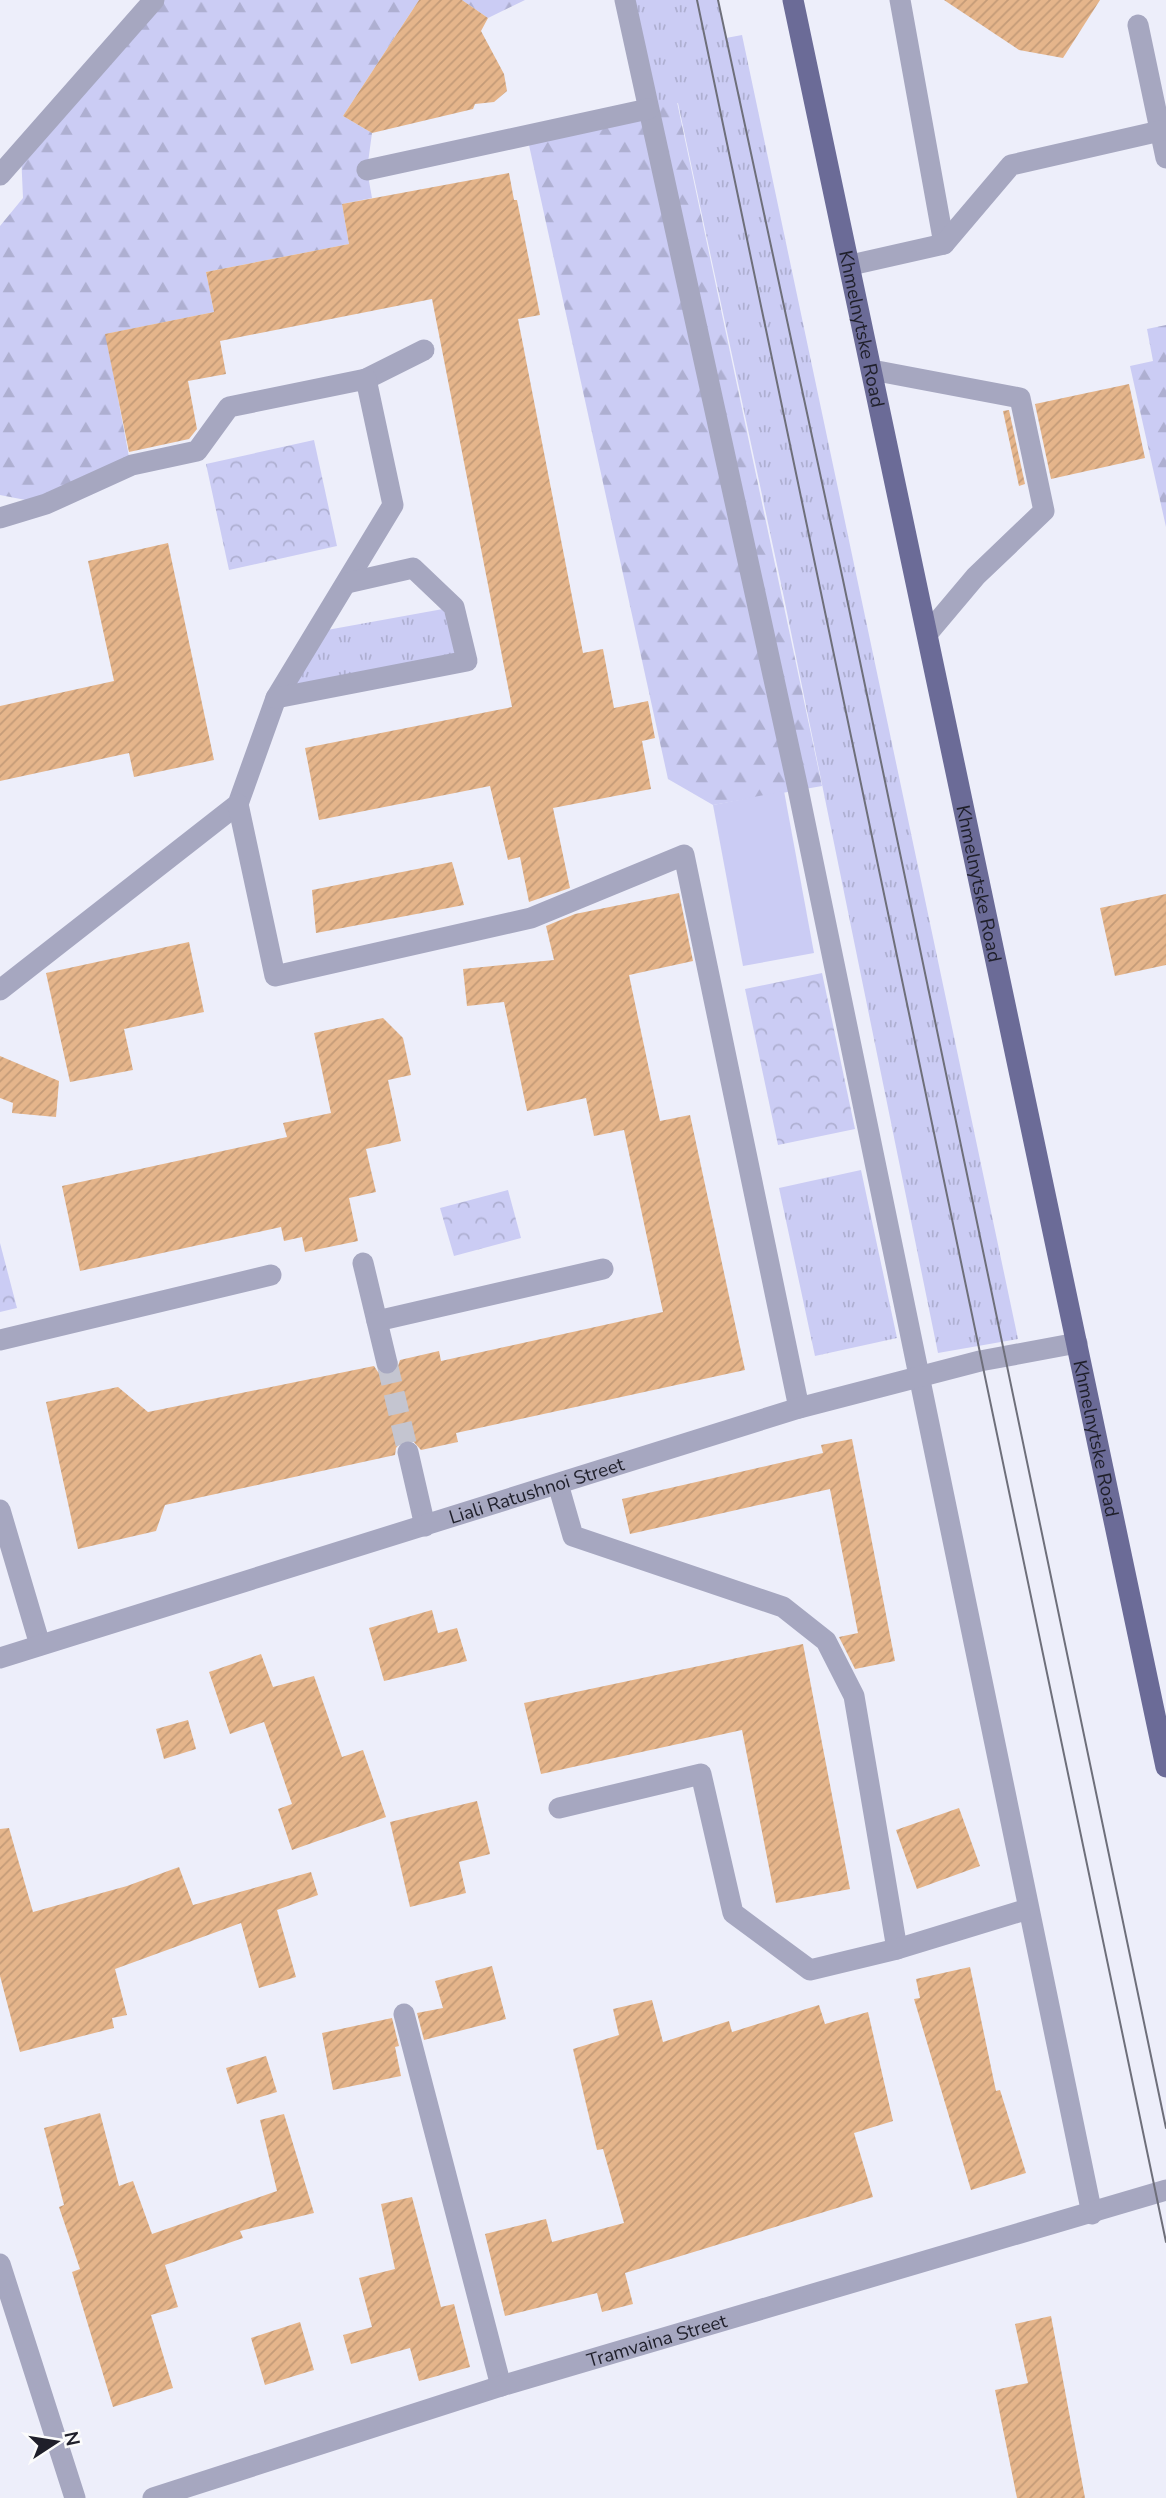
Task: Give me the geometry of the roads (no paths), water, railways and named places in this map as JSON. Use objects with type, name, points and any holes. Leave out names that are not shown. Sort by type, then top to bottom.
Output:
[{"type":"main road","name":"Khmelnytske Road","points":[[793,0],[1166,1767]]},
{"type":"street","points":[[0,175],[154,0]]},
{"type":"street","points":[[625,0],[798,789],[1092,2214]]},
{"type":"street","points":[[900,0],[944,244]]},
{"type":"street","points":[[1138,25],[1166,158]]},
{"type":"street","points":[[367,170],[649,109]]},
{"type":"street","points":[[851,265],[944,244],[1011,165],[1160,131]]},
{"type":"street","points":[[0,519],[46,504],[132,465],[197,451],[229,407],[366,379],[424,350]]},
{"type":"street","points":[[872,370],[1020,398],[1044,511],[976,576],[928,633]]},
{"type":"street","points":[[366,379],[393,505],[276,698],[238,804],[275,976],[531,918],[684,855],[799,1408]]},
{"type":"street","points":[[276,698],[467,662],[454,607],[413,568],[347,583]]},
{"type":"street","points":[[0,990],[238,804]]},
{"type":"street","points":[[363,1263],[387,1363]]},
{"type":"street","points":[[377,1321],[603,1269]]},
{"type":"street","points":[[0,1340],[271,1275]]},
{"type":"street","name":"Liali Ratushnoi Street","points":[[0,1658],[799,1408],[919,1376],[1077,1343]]},
{"type":"street","points":[[408,1452],[425,1526]]},
{"type":"street","points":[[558,1484],[573,1536],[783,1607],[826,1641],[854,1696],[897,1949]]},
{"type":"street","points":[[0,1510],[40,1645]]},
{"type":"street","points":[[559,1808],[701,1774],[733,1913],[810,1970],[897,1949],[1028,1909]]},
{"type":"street","points":[[404,2014],[501,2386]]},
{"type":"street","name":"Tramvaina Street","points":[[153,2498],[501,2386],[1092,2214],[1166,2190]]},
{"type":"street","points":[[0,2264],[75,2498]]},
{"type":"tunnel","points":[[387,1363],[408,1452]]},
{"type":"tram line","points":[[697,0],[1166,2242]]},
{"type":"tram line","points":[[718,0],[843,580],[1166,2128]]}]
